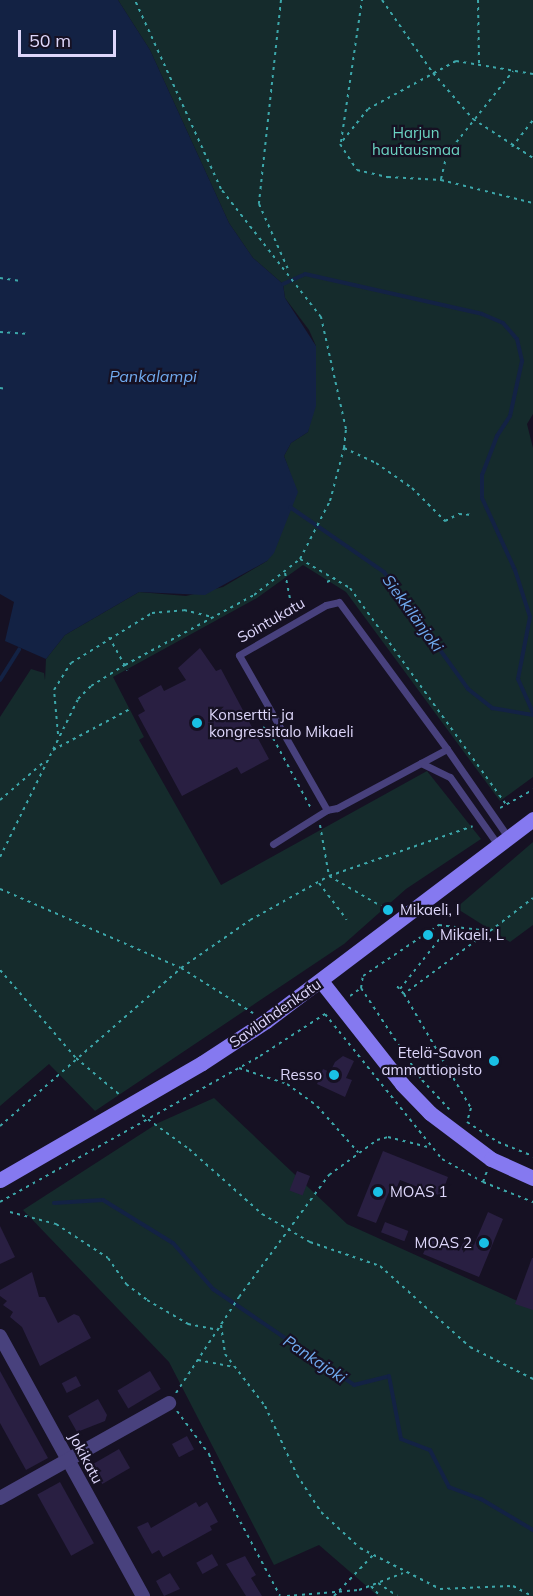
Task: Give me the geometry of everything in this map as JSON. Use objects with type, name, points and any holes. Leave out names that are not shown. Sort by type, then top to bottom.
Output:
[{"type":"main road","name":"Savilahdenkatu","points":[[2,1179],[132,1105],[266,1021],[533,819]]},
{"type":"main road","points":[[321,981],[402,1084],[430,1113],[491,1159],[533,1178]]},
{"type":"street","name":"Jokikatu","points":[[0,1336],[143,1596]]},
{"type":"street","points":[[0,1498],[169,1404]]},
{"type":"lane","name":"Sointukatu","points":[[327,810],[239,655],[334,601],[343,605],[447,749],[492,813],[503,841]]},
{"type":"lane","points":[[273,844],[317,819],[327,810],[337,808],[447,749]]},
{"type":"lane","points":[[421,763],[450,777],[480,820],[503,841]]},
{"type":"path","points":[[0,857],[67,716],[91,686],[124,665],[254,595],[300,559],[310,545],[330,501],[344,448],[346,429],[321,317],[289,271],[221,189],[135,0]]},
{"type":"path","points":[[280,0],[259,204],[289,271]]},
{"type":"path","points":[[362,0],[340,144],[357,170],[388,177],[441,180],[533,203]]},
{"type":"path","points":[[382,0],[433,73],[473,119],[512,147],[533,158]]},
{"type":"path","points":[[478,0],[479,65]]},
{"type":"path","points":[[340,144],[368,109],[456,61],[533,74]]},
{"type":"path","points":[[441,180],[447,154],[513,71]]},
{"type":"path","points":[[512,147],[533,120]]},
{"type":"path","points":[[0,278],[21,281]]},
{"type":"path","points":[[0,332],[26,334]]},
{"type":"path","points":[[0,388],[7,389]]},
{"type":"path","points":[[344,448],[376,463],[403,482],[445,521],[459,514],[473,515]]},
{"type":"path","points":[[300,559],[350,588],[506,804]]},
{"type":"path","points":[[285,573],[291,599]]},
{"type":"path","points":[[327,582],[336,578]]},
{"type":"path","points":[[58,736],[54,690],[59,677],[71,663],[109,637],[152,613],[184,610],[213,617]]},
{"type":"path","points":[[186,632],[188,636]]},
{"type":"path","points":[[109,637],[127,670]]},
{"type":"path","points":[[51,750],[130,709]]},
{"type":"path","points":[[263,727],[269,731],[322,830],[329,876]]},
{"type":"path","points":[[0,800],[47,759]]},
{"type":"path","points":[[492,813],[533,790]]},
{"type":"path","points":[[0,1126],[181,969],[250,920],[329,876],[464,832],[480,820]]},
{"type":"path","points":[[329,876],[388,910]]},
{"type":"path","points":[[319,883],[347,920]]},
{"type":"path","points":[[0,889],[181,969],[266,1021]]},
{"type":"path","points":[[404,994],[533,898]]},
{"type":"path","points":[[455,1115],[422,1080],[361,988],[363,976],[444,924],[489,932]]},
{"type":"path","points":[[400,989],[441,937],[444,924]]},
{"type":"path","points":[[0,970],[76,1058],[146,1118],[189,1149],[262,1214],[289,1231],[380,1266],[470,1347],[533,1379]]},
{"type":"path","points":[[395,984],[404,994],[471,1108],[467,1122]]},
{"type":"path","points":[[0,1202],[238,1068],[361,988]]},
{"type":"path","points":[[238,1068],[287,1084],[317,1106],[359,1153]]},
{"type":"path","points":[[461,1119],[498,1142],[533,1156]]},
{"type":"path","points":[[280,1596],[219,1482],[208,1454],[188,1421],[169,1404],[239,1297],[329,1175],[377,1140],[388,1137],[428,1147]]},
{"type":"path","points":[[10,1212],[56,1224],[108,1258],[126,1284],[147,1300],[188,1324],[218,1330]]},
{"type":"path","points":[[221,1325],[225,1354],[265,1406],[280,1445],[321,1512],[360,1548],[440,1589],[513,1586],[532,1596]]},
{"type":"path","points":[[198,1360],[234,1367]]},
{"type":"path","points":[[335,1595],[373,1555]]},
{"type":"path","points":[[287,1596],[335,1595],[371,1586],[405,1572]]},
{"type":"path","points":[[378,1583],[397,1596]]},
{"type":"path","points":[[371,1586],[380,1596]]},
{"type":"green space","name":"Harjun hautausmaa","points":[[118,0],[533,0],[533,414],[527,424],[533,448],[533,777],[500,801],[346,592],[303,565],[257,598],[113,677],[144,737],[139,740],[221,885],[427,771],[481,839],[406,889],[344,944],[95,1111],[49,1064],[0,1106],[0,717],[31,669],[44,673],[45,680],[46,659],[65,635],[139,592],[186,596],[223,587],[267,561],[297,492],[284,456],[291,443],[308,432],[316,369],[316,346],[309,330],[285,298],[283,284],[253,258],[229,223],[150,50]]},
{"type":"green space","points":[[533,842],[533,925],[510,942],[456,908]]},
{"type":"green space","points":[[214,1098],[347,1224],[533,1308],[533,1596],[378,1596],[319,1545],[274,1565],[169,1362],[23,1210],[158,1123]]},
{"type":"water","name":"Pankalampi","points":[[0,0],[118,0],[150,50],[229,223],[253,258],[283,284],[285,298],[316,346],[316,406],[308,432],[291,443],[284,456],[298,492],[274,553],[267,561],[205,595],[139,592],[65,635],[46,659],[5,641],[14,602],[0,594]]},
{"type":"building","name":"Konsertti- ja kongressitalo Mikaeli","points":[[200,648],[216,671],[221,669],[269,759],[241,774],[237,767],[182,796],[138,715],[145,711],[138,698],[161,685],[164,691],[186,680],[178,668]]},
{"type":"building","name":"Resso","points":[[343,1056],[354,1061],[346,1078],[352,1080],[345,1097],[317,1084],[323,1069],[330,1072],[335,1062]]},
{"type":"building","name":"MOAS 1","points":[[383,1151],[448,1177],[441,1196],[400,1180],[397,1187],[392,1185],[376,1223],[357,1216]]},
{"type":"building","points":[[297,1171],[310,1176],[303,1196],[289,1191]]},
{"type":"building","name":"MOAS 2","points":[[488,1212],[503,1219],[479,1277],[423,1254],[430,1239],[459,1251],[464,1241],[474,1245]]},
{"type":"building","points":[[385,1222],[408,1231],[404,1241],[381,1232]]},
{"type":"building","points":[[0,1226],[15,1257],[0,1264]]},
{"type":"building","points":[[533,1258],[533,1310],[515,1304]]},
{"type":"building","points":[[32,1272],[39,1297],[45,1297],[58,1323],[74,1314],[79,1316],[91,1338],[40,1366],[22,1327],[10,1317],[13,1312],[3,1305],[7,1301],[0,1296],[0,1290]]},
{"type":"building","points":[[0,1371],[48,1458],[26,1470],[0,1423]]},
{"type":"building","points":[[150,1371],[161,1389],[128,1409],[117,1391]]},
{"type":"building","points":[[76,1376],[81,1386],[67,1393],[62,1383]]},
{"type":"building","points":[[98,1399],[107,1415],[105,1421],[77,1432],[68,1416]]},
{"type":"building","points":[[187,1436],[194,1449],[179,1457],[172,1444]]},
{"type":"building","points":[[119,1449],[130,1468],[102,1484],[91,1465]]},
{"type":"building","points":[[60,1482],[94,1543],[71,1556],[37,1495]]},
{"type":"building","points":[[196,1502],[199,1507],[207,1502],[218,1522],[210,1526],[212,1530],[163,1557],[159,1550],[152,1554],[137,1527],[148,1522],[151,1528]]},
{"type":"building","points":[[212,1554],[218,1565],[203,1574],[196,1563]]},
{"type":"building","points":[[245,1556],[256,1575],[251,1578],[262,1596],[246,1596],[226,1564]]},
{"type":"building","points":[[170,1573],[180,1589],[164,1596],[156,1581]]},
{"type":"waterway","points":[[283,284],[305,274],[482,314],[503,323],[517,339],[522,361],[510,416],[497,436],[482,475],[482,498],[515,570],[530,617],[518,679],[533,713]]},
{"type":"waterway","name":"Siekkilänjoki","points":[[290,507],[384,572],[468,689],[492,708],[533,715]]},
{"type":"waterway","name":"Pankajoki","points":[[0,680],[19,649]]},
{"type":"waterway","name":"Pankajoki","points":[[54,1203],[103,1200],[173,1243],[213,1289],[354,1385],[389,1376],[401,1439],[430,1450],[449,1487],[481,1499],[533,1530]]},
{"type":"place","name":"Konsertti- ja kongressitalo Mikaeli","points":[[197,723]]},
{"type":"place","name":"Mikaeli, I","points":[[388,910]]},
{"type":"place","name":"Mikaeli, L","points":[[428,935]]},
{"type":"place","name":"Etelä-Savon ammattiopisto","points":[[494,1061]]},
{"type":"place","name":"Resso","points":[[334,1075]]},
{"type":"place","name":"MOAS 1","points":[[378,1192]]},
{"type":"place","name":"MOAS 2","points":[[484,1243]]}]
